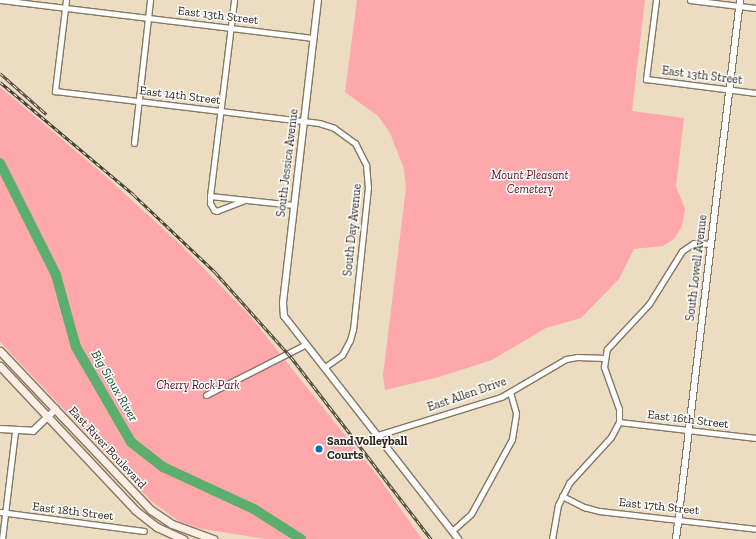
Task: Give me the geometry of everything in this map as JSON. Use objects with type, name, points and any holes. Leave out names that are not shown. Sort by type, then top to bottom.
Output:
[{"type":"main road","name":"East River Boulevard","points":[[0,351],[157,515],[180,528],[213,539]]},
{"type":"main road","name":"East River Boulevard","points":[[0,366],[143,517],[183,539]]},
{"type":"street","name":"East 13th Street","points":[[0,0],[313,38]]},
{"type":"street","points":[[65,8],[66,0]]},
{"type":"street","points":[[134,143],[137,100],[150,0]]},
{"type":"street","points":[[234,0],[210,196],[211,208],[218,211],[245,200]]},
{"type":"street","name":"South Jessica Avenue","points":[[318,0],[283,303],[284,316],[458,539]]},
{"type":"street","name":"East 13th Street","points":[[656,0],[646,79],[756,93]]},
{"type":"street","points":[[690,0],[740,3],[756,8]]},
{"type":"street","name":"South Lowell Avenue","points":[[676,539],[740,3]]},
{"type":"street","name":"East 14th Street","points":[[65,8],[55,91],[304,121]]},
{"type":"street","name":"South Day Avenue","points":[[304,121],[334,128],[355,143],[366,165],[368,177],[350,340],[342,355],[325,367]]},
{"type":"street","points":[[210,196],[294,205]]},
{"type":"street","points":[[552,539],[558,505],[569,483],[611,437],[618,422],[619,409],[604,367],[605,358],[612,342],[649,304],[682,251],[694,243],[711,244]]},
{"type":"street","points":[[206,395],[306,344]]},
{"type":"street","name":"East Allen Drive","points":[[378,435],[510,392],[566,359],[577,357],[605,358]]},
{"type":"street","points":[[452,531],[463,523],[471,514],[512,439],[516,413],[510,392]]},
{"type":"street","points":[[0,430],[15,432],[33,431],[56,409]]},
{"type":"street","name":"East 16th Street","points":[[618,422],[756,438]]},
{"type":"street","points":[[2,539],[2,513],[15,432]]},
{"type":"street","name":"East 17th Street","points":[[562,496],[584,507],[600,511],[756,529]]},
{"type":"street","name":"East 18th Street","points":[[2,513],[144,531]]},
{"type":"green space","name":"Mount Pleasant Cemetery","points":[[357,0],[645,0],[632,111],[684,118],[676,186],[685,209],[682,226],[674,239],[663,246],[634,249],[619,279],[581,318],[546,328],[492,360],[439,377],[385,390],[383,375],[406,188],[404,169],[390,133],[378,116],[345,92]]},
{"type":"green space","name":"Cherry Rock Park","points":[[0,87],[103,174],[183,247],[250,316],[376,474],[422,539],[265,539],[197,528],[180,522],[151,501],[0,342]],"holes":[[[4,171],[31,220],[48,259]]]},
{"type":"waterway","name":"Big Sioux River","points":[[0,163],[56,275],[76,347],[131,442],[163,467],[254,509],[301,539]]},
{"type":"railway","points":[[0,73],[46,114]]},
{"type":"railway","points":[[0,82],[134,195],[215,272],[291,357],[431,539]]},
{"type":"place","name":"Sand Volleyball Courts","points":[[319,449]]}]
